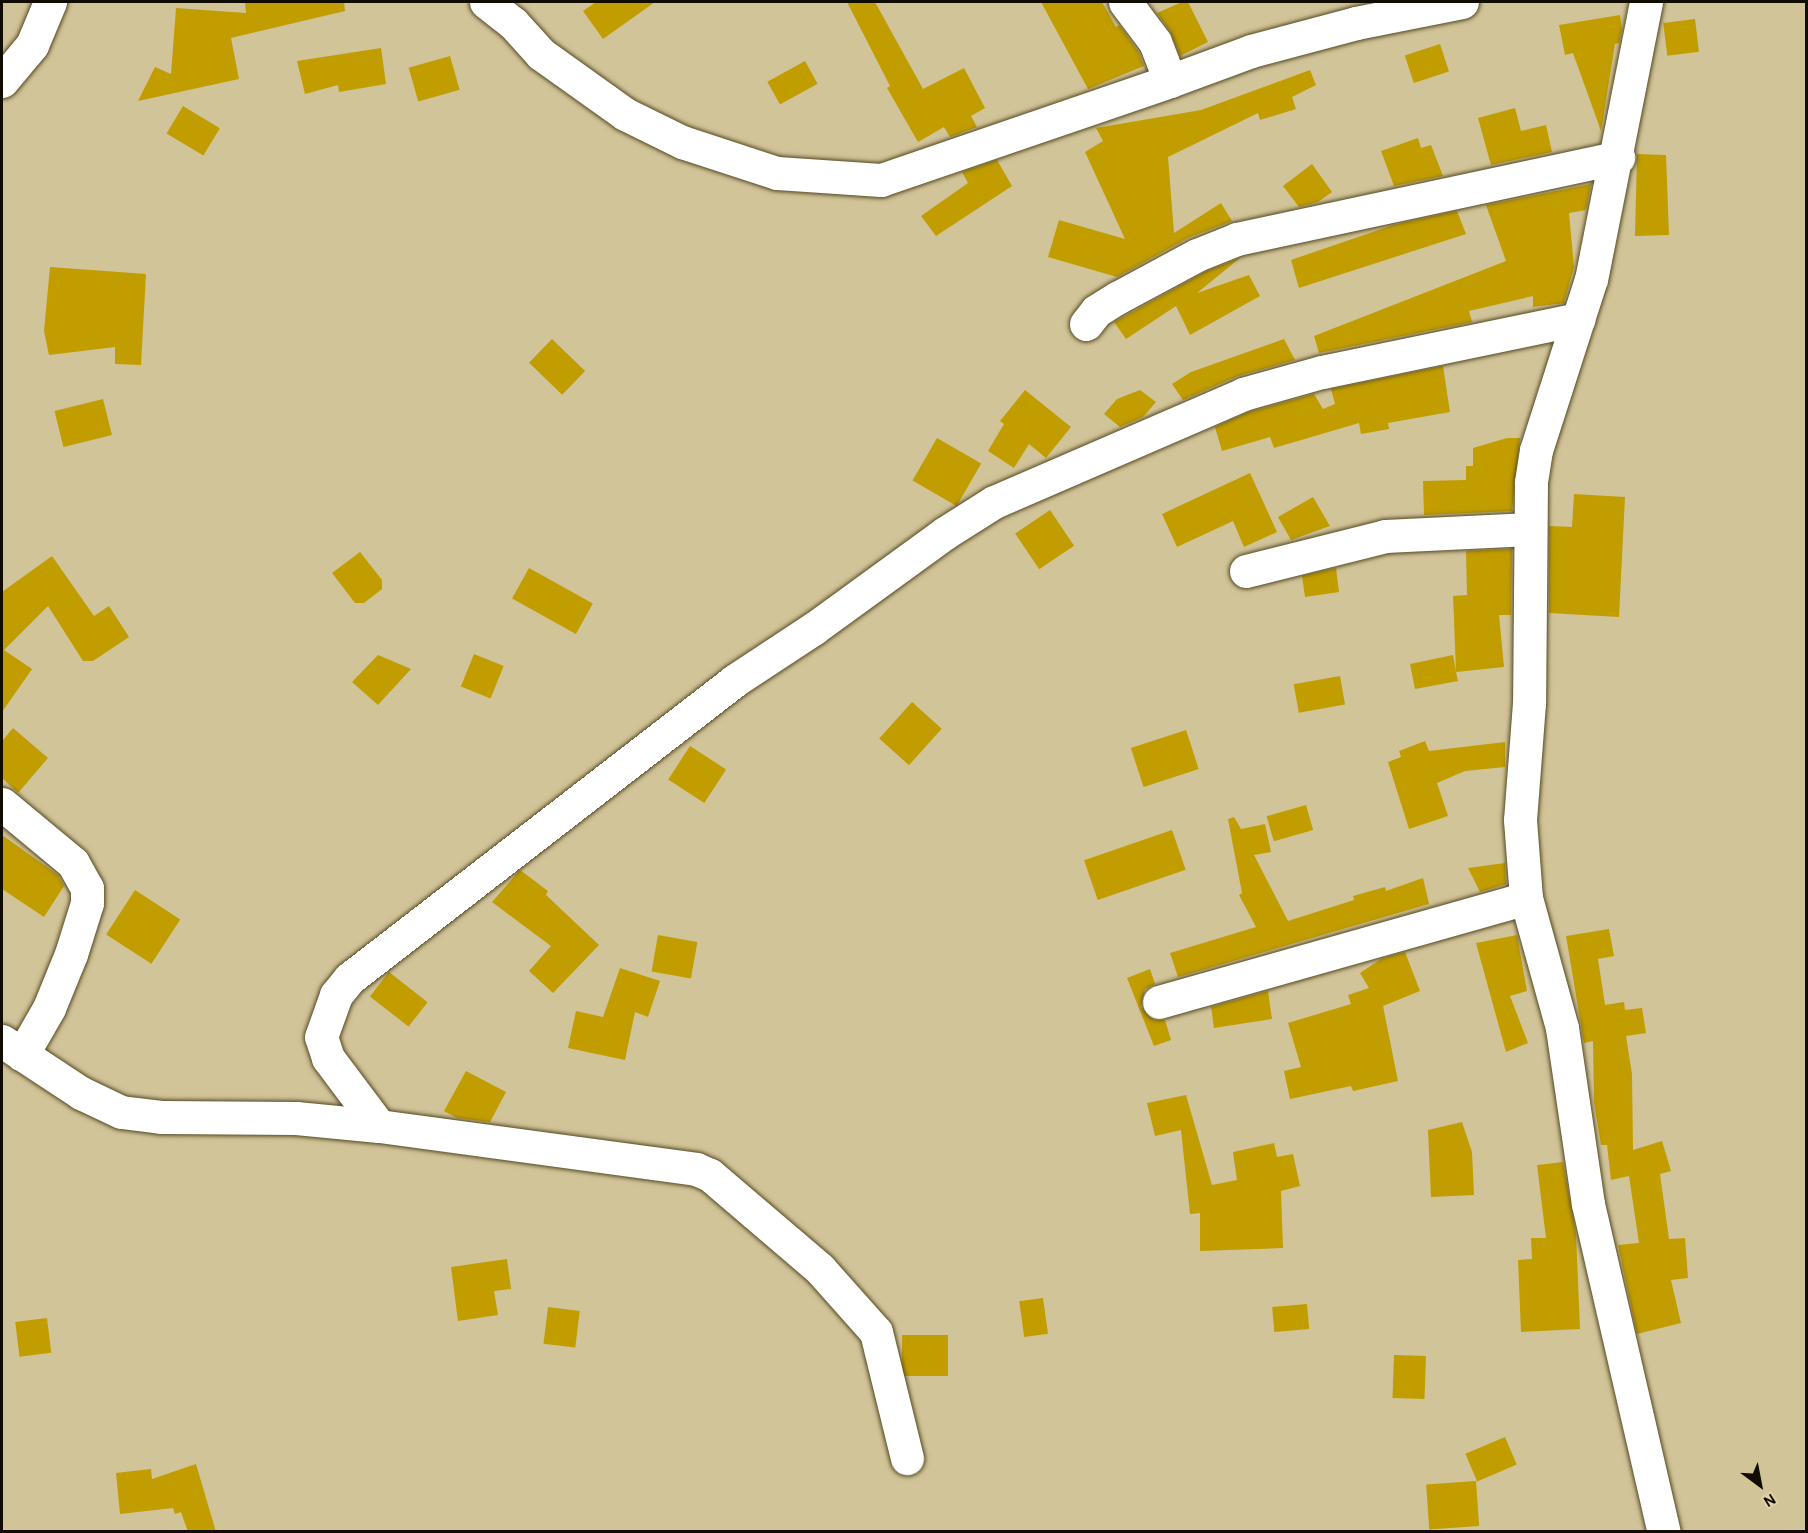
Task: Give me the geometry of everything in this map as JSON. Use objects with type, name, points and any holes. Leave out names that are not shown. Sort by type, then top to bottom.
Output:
[{"type":"street","points":[[2,81],[32,45],[50,2]]},
{"type":"street","points":[[486,2],[513,23],[541,54],[625,114],[682,142],[777,173],[881,180],[1262,48],[1356,23],[1462,2]]},
{"type":"street","points":[[1125,2],[1155,42],[1170,81]]},
{"type":"street","points":[[1646,2],[1618,157],[1579,319],[1536,450],[1530,530],[1529,703],[1520,820],[1527,898],[1562,1028],[1588,1204],[1664,1532]]},
{"type":"street","points":[[1086,324],[1096,311],[1117,298],[1197,255],[1237,239],[1618,157]]},
{"type":"street","points":[[379,1126],[328,1058],[321,1037],[336,995],[350,978],[734,681],[945,533],[994,502],[1253,391],[1322,372],[1579,319]]},
{"type":"street","points":[[1246,571],[1413,532],[1530,530]]},
{"type":"street","points":[[2,804],[73,863],[87,888],[87,903],[67,965],[49,1008],[12,1048],[81,1093],[121,1112],[161,1117],[296,1118],[379,1126],[696,1169],[710,1175],[820,1269],[876,1332],[907,1458]]},
{"type":"street","points":[[1159,1002],[1527,898]]},
{"type":"building","points":[[245,2],[344,2],[345,11],[231,38],[239,79],[138,101],[155,67],[171,74],[176,8],[246,13]]},
{"type":"building","points":[[596,2],[655,2],[603,39],[583,11]]},
{"type":"building","points":[[847,2],[875,2],[923,89],[964,68],[985,108],[971,116],[977,127],[950,137],[944,127],[918,142],[887,88],[890,86]]},
{"type":"building","points":[[1041,2],[1102,2],[1116,27],[1119,25],[1138,51],[1144,66],[1088,89]]},
{"type":"building","points":[[1182,2],[1188,2],[1208,42],[1180,56],[1170,31],[1157,13]]},
{"type":"building","points":[[1620,15],[1622,29],[1619,43],[1615,44],[1601,131],[1573,53],[1565,55],[1559,25]]},
{"type":"building","points":[[1695,19],[1699,52],[1667,56],[1663,23]]},
{"type":"building","points":[[1440,44],[1449,72],[1414,83],[1405,55]]},
{"type":"building","points":[[381,48],[386,84],[339,92],[338,85],[305,94],[297,61]]},
{"type":"building","points":[[450,56],[460,90],[418,101],[409,68]]},
{"type":"building","points":[[805,61],[818,84],[780,105],[767,82]]},
{"type":"building","points":[[1310,70],[1316,85],[1292,97],[1296,109],[1260,120],[1258,113],[1168,157],[1174,233],[1221,203],[1232,221],[1188,238],[1117,277],[1048,257],[1059,220],[1125,239],[1085,152],[1103,141],[1096,128],[1201,110]]},
{"type":"building","points":[[183,106],[220,128],[203,156],[167,133]]},
{"type":"building","points":[[1515,108],[1521,131],[1546,125],[1552,152],[1491,165],[1478,118]]},
{"type":"building","points":[[1418,138],[1421,148],[1431,145],[1443,176],[1394,186],[1381,151]]},
{"type":"building","points":[[1637,154],[1666,155],[1669,235],[1635,236]]},
{"type":"building","points":[[997,160],[1012,186],[936,236],[921,216],[968,183],[962,172]]},
{"type":"building","points":[[1312,164],[1332,192],[1318,202],[1299,207],[1283,186]]},
{"type":"building","points":[[1591,184],[1586,210],[1569,213],[1574,267],[1564,303],[1533,307],[1533,296],[1469,311],[1472,322],[1319,353],[1314,336],[1506,261],[1486,205]]},
{"type":"building","points":[[1457,211],[1466,234],[1299,288],[1291,260],[1393,225]]},
{"type":"building","points":[[1240,258],[1197,293],[1249,275],[1260,296],[1190,335],[1176,306],[1126,339],[1114,322],[1205,272]]},
{"type":"building","points":[[50,267],[146,274],[141,365],[115,364],[115,347],[49,355],[44,331]]},
{"type":"building","points":[[552,339],[585,371],[562,395],[529,363]]},
{"type":"building","points":[[1284,339],[1295,360],[1238,376],[1183,400],[1172,384],[1191,372]]},
{"type":"building","points":[[1443,366],[1450,412],[1388,423],[1389,429],[1361,434],[1359,423],[1274,448],[1270,437],[1222,451],[1215,427],[1249,412],[1314,394],[1323,409],[1335,404],[1331,389]]},
{"type":"building","points":[[1025,390],[1071,427],[1046,458],[1029,444],[1014,468],[988,451],[1004,424],[1000,421]]},
{"type":"building","points":[[1140,390],[1156,402],[1143,417],[1120,427],[1104,414],[1117,399]]},
{"type":"building","points":[[103,399],[112,435],[63,447],[54,411]]},
{"type":"building","points":[[937,438],[981,463],[957,506],[912,480]]},
{"type":"building","points":[[1507,438],[1520,438],[1512,511],[1424,515],[1423,481],[1466,480],[1466,466],[1473,466],[1473,448]]},
{"type":"building","points":[[1250,473],[1277,532],[1244,547],[1233,521],[1177,547],[1162,514]]},
{"type":"building","points":[[1574,494],[1625,497],[1619,617],[1549,613],[1549,526],[1572,527]]},
{"type":"building","points":[[1313,497],[1330,526],[1291,540],[1278,517]]},
{"type":"building","points":[[1050,510],[1074,546],[1039,569],[1015,533]]},
{"type":"building","points":[[1512,549],[1511,615],[1499,615],[1504,667],[1456,672],[1458,681],[1415,689],[1410,664],[1453,655],[1456,671],[1453,596],[1467,595],[1466,551]]},
{"type":"building","points":[[360,552],[382,580],[382,589],[364,603],[355,603],[332,573]]},
{"type":"building","points":[[52,556],[94,616],[109,606],[129,637],[93,661],[83,661],[48,606],[4,650],[32,669],[2,712],[2,592]]},
{"type":"building","points":[[529,568],[593,603],[576,634],[512,599]]},
{"type":"building","points":[[1336,568],[1339,592],[1305,597],[1302,576]]},
{"type":"building","points":[[474,654],[504,666],[491,698],[461,686]]},
{"type":"building","points":[[378,655],[411,669],[378,705],[352,682]]},
{"type":"building","points":[[1340,676],[1345,705],[1299,713],[1294,684]]},
{"type":"building","points":[[912,702],[942,729],[909,765],[879,738]]},
{"type":"building","points":[[13,728],[48,758],[18,793],[2,778],[2,741]]},
{"type":"building","points":[[1186,730],[1199,769],[1144,787],[1131,748]]},
{"type":"building","points":[[1425,741],[1429,751],[1505,742],[1505,767],[1465,771],[1437,783],[1448,816],[1409,829],[1388,762],[1401,757],[1399,751]]},
{"type":"building","points":[[690,746],[726,769],[704,803],[668,780]]},
{"type":"building","points":[[1306,805],[1313,830],[1274,841],[1267,816]]},
{"type":"building","points":[[1234,817],[1241,829],[1265,824],[1271,852],[1254,855],[1288,921],[1354,900],[1353,896],[1385,887],[1386,891],[1423,878],[1429,904],[1178,977],[1170,953],[1256,927],[1239,895],[1242,893],[1228,819]]},
{"type":"building","points":[[1172,830],[1186,870],[1098,900],[1084,860]]},
{"type":"building","points":[[2,835],[58,875],[64,886],[44,917],[2,889]]},
{"type":"building","points":[[1505,863],[1506,884],[1480,892],[1468,868]]},
{"type":"building","points":[[520,870],[548,891],[546,895],[599,945],[553,993],[529,971],[551,946],[492,902]]},
{"type":"building","points":[[135,890],[180,919],[151,964],[106,934]]},
{"type":"building","points":[[1609,929],[1614,956],[1598,959],[1605,1005],[1624,1002],[1625,1010],[1642,1008],[1646,1033],[1626,1036],[1632,1074],[1633,1150],[1662,1141],[1671,1171],[1660,1174],[1669,1239],[1685,1238],[1688,1278],[1671,1280],[1681,1323],[1637,1334],[1618,1245],[1639,1243],[1629,1176],[1611,1180],[1607,1145],[1601,1145],[1594,1102],[1593,1041],[1584,1043],[1566,936]]},
{"type":"building","points":[[658,935],[697,942],[691,978],[652,971]]},
{"type":"building","points":[[1517,935],[1527,991],[1510,996],[1528,1043],[1506,1052],[1476,943]]},
{"type":"building","points":[[1405,952],[1420,991],[1383,1006],[1398,1081],[1353,1091],[1351,1086],[1290,1099],[1284,1071],[1301,1067],[1288,1023],[1351,1004],[1348,995],[1369,988],[1360,973],[1381,959]]},
{"type":"building","points":[[620,968],[660,981],[648,1017],[635,1012],[625,1060],[568,1048],[576,1011],[603,1017]]},
{"type":"building","points":[[1150,969],[1155,984],[1145,989],[1141,1007],[1154,1020],[1165,1020],[1171,1040],[1154,1046],[1127,978]]},
{"type":"building","points":[[389,972],[428,1002],[409,1027],[370,996]]},
{"type":"building","points":[[1268,991],[1272,1019],[1214,1028],[1211,1007]]},
{"type":"building","points":[[466,1071],[506,1092],[490,1122],[457,1118],[444,1111]]},
{"type":"building","points":[[1186,1095],[1212,1185],[1237,1180],[1233,1152],[1274,1143],[1277,1157],[1293,1154],[1300,1186],[1281,1191],[1283,1248],[1200,1251],[1200,1213],[1190,1214],[1181,1130],[1155,1136],[1147,1103]]},
{"type":"building","points":[[1462,1122],[1472,1152],[1474,1195],[1431,1197],[1428,1130]]},
{"type":"building","points":[[1563,1162],[1576,1234],[1580,1329],[1521,1332],[1518,1260],[1532,1259],[1531,1238],[1546,1238],[1537,1165]]},
{"type":"building","points":[[507,1259],[511,1289],[494,1291],[498,1315],[458,1321],[451,1267]]},
{"type":"building","points":[[1043,1298],[1048,1334],[1024,1337],[1019,1301]]},
{"type":"building","points":[[1307,1304],[1309,1329],[1274,1332],[1272,1307]]},
{"type":"building","points":[[548,1307],[580,1311],[575,1348],[543,1344]]},
{"type":"building","points":[[47,1318],[51,1353],[20,1357],[15,1322]]},
{"type":"building","points":[[902,1335],[948,1335],[948,1376],[902,1376]]},
{"type":"building","points":[[1394,1355],[1426,1356],[1424,1399],[1392,1398]]},
{"type":"building","points":[[1505,1437],[1517,1465],[1477,1481],[1465,1454]]},
{"type":"building","points":[[196,1464],[216,1532],[188,1532],[181,1512],[175,1514],[173,1508],[120,1514],[116,1473],[151,1469],[152,1479]]},
{"type":"building","points":[[1476,1481],[1479,1526],[1429,1529],[1426,1484]]}]
